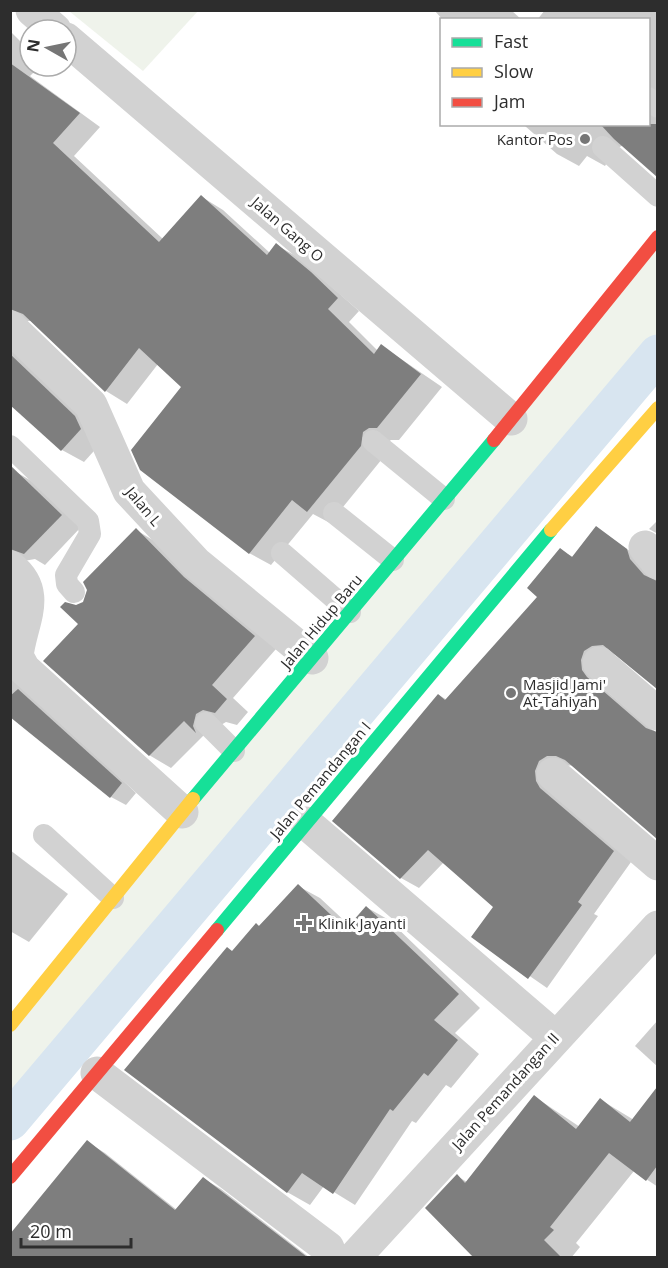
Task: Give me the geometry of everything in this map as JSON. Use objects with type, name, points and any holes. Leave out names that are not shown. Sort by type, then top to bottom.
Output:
[{"type":"street","name":"Jalan Gang O","points":[[78,49],[510,419]]},
{"type":"street","name":"Jalan Hidup Baru","points":[[10,1025],[234,750],[510,419],[657,237]]},
{"type":"street","name":"Jalan L","points":[[10,327],[91,405],[129,491],[196,563],[312,658]]},
{"type":"street","name":"Jalan Pemandangan I","points":[[10,1177],[574,502],[657,408]]},
{"type":"street","points":[[10,567],[20,574],[27,585],[30,601],[17,656],[24,669],[183,812]]},
{"type":"street","points":[[599,663],[657,714]]},
{"type":"street","points":[[553,774],[657,864]]},
{"type":"street","points":[[306,823],[554,1036]]},
{"type":"street","name":"Jalan Pemandangan II","points":[[341,1253],[554,1036],[657,927]]},
{"type":"street","points":[[97,1073],[341,1253]]},
{"type":"lane","points":[[603,147],[657,196]]},
{"type":"lane","points":[[374,441],[444,499]]},
{"type":"lane","points":[[10,446],[88,521],[90,534],[66,575],[67,584],[74,592]]},
{"type":"lane","points":[[334,513],[393,560]]},
{"type":"lane","points":[[282,553],[350,612]]},
{"type":"lane","points":[[206,723],[234,750]]},
{"type":"lane","points":[[44,835],[113,898]]},
{"type":"shaded area","points":[[69,11],[198,11],[143,71]]},
{"type":"shaded area","points":[[657,236],[657,358],[446,603],[11,1121],[11,1025]]},
{"type":"building","points":[[10,63],[18,69],[18,78],[31,78],[80,113],[53,143],[159,242],[201,195],[267,255],[276,243],[311,272],[338,298],[328,309],[374,354],[381,344],[421,374],[377,428],[369,428],[363,432],[361,446],[307,512],[292,500],[249,554],[140,470],[131,450],[181,387],[139,348],[105,392],[23,314],[10,309]]},
{"type":"building","points":[[657,124],[657,177],[602,126]]},
{"type":"building","points":[[10,354],[75,416],[81,429],[61,451],[10,405]]},
{"type":"building","points":[[10,465],[62,515],[24,554],[10,549]]},
{"type":"building","points":[[596,526],[627,549],[630,559],[644,575],[657,581],[657,689],[603,645],[592,646],[584,651],[581,660],[582,670],[587,677],[646,728],[657,732],[657,839],[565,760],[556,756],[547,756],[539,761],[535,771],[536,781],[540,788],[614,851],[578,902],[582,905],[528,979],[471,937],[493,907],[428,850],[400,879],[332,821],[438,694],[445,700],[537,597],[527,588],[560,548],[572,557]]},
{"type":"building","points":[[136,528],[184,577],[255,636],[212,685],[227,699],[215,713],[203,710],[196,714],[193,726],[196,733],[184,721],[149,756],[43,661],[78,624],[60,607],[65,602],[76,605],[83,602],[87,590],[83,582]]},
{"type":"building","points":[[18,689],[122,783],[110,798],[10,717],[10,696]]},
{"type":"building","points":[[298,884],[346,929],[366,906],[459,994],[434,1020],[458,1040],[428,1076],[424,1073],[393,1111],[390,1109],[333,1194],[302,1173],[287,1193],[124,1070],[227,947],[232,951],[256,923],[259,926]]},
{"type":"building","points":[[657,1087],[657,1166],[646,1181],[609,1153],[550,1227],[554,1230],[544,1240],[561,1257],[473,1257],[425,1208],[457,1174],[465,1183],[534,1095],[576,1129],[600,1098],[630,1122]]},
{"type":"building","points":[[87,1140],[175,1210],[203,1177],[307,1257],[10,1257],[10,1234]]},
{"type":"waterway","points":[[10,1121],[658,354]]},
{"type":"traffic: fast","points":[[193,799],[494,440]]},
{"type":"traffic: fast","points":[[217,930],[551,530]]},
{"type":"traffic: slow","points":[[551,530],[658,408]]},
{"type":"traffic: slow","points":[[10,1025],[193,799]]},
{"type":"traffic: jam","points":[[494,440],[658,237]]},
{"type":"traffic: jam","points":[[10,1177],[217,930]]},
{"type":"place","name":"Kantor Pos","points":[[585,139]]},
{"type":"place","name":"Masjid Jami' At-Tahiyah","points":[[511,693]]},
{"type":"place","name":"Klinik Jayanti","points":[[304,923]]}]
